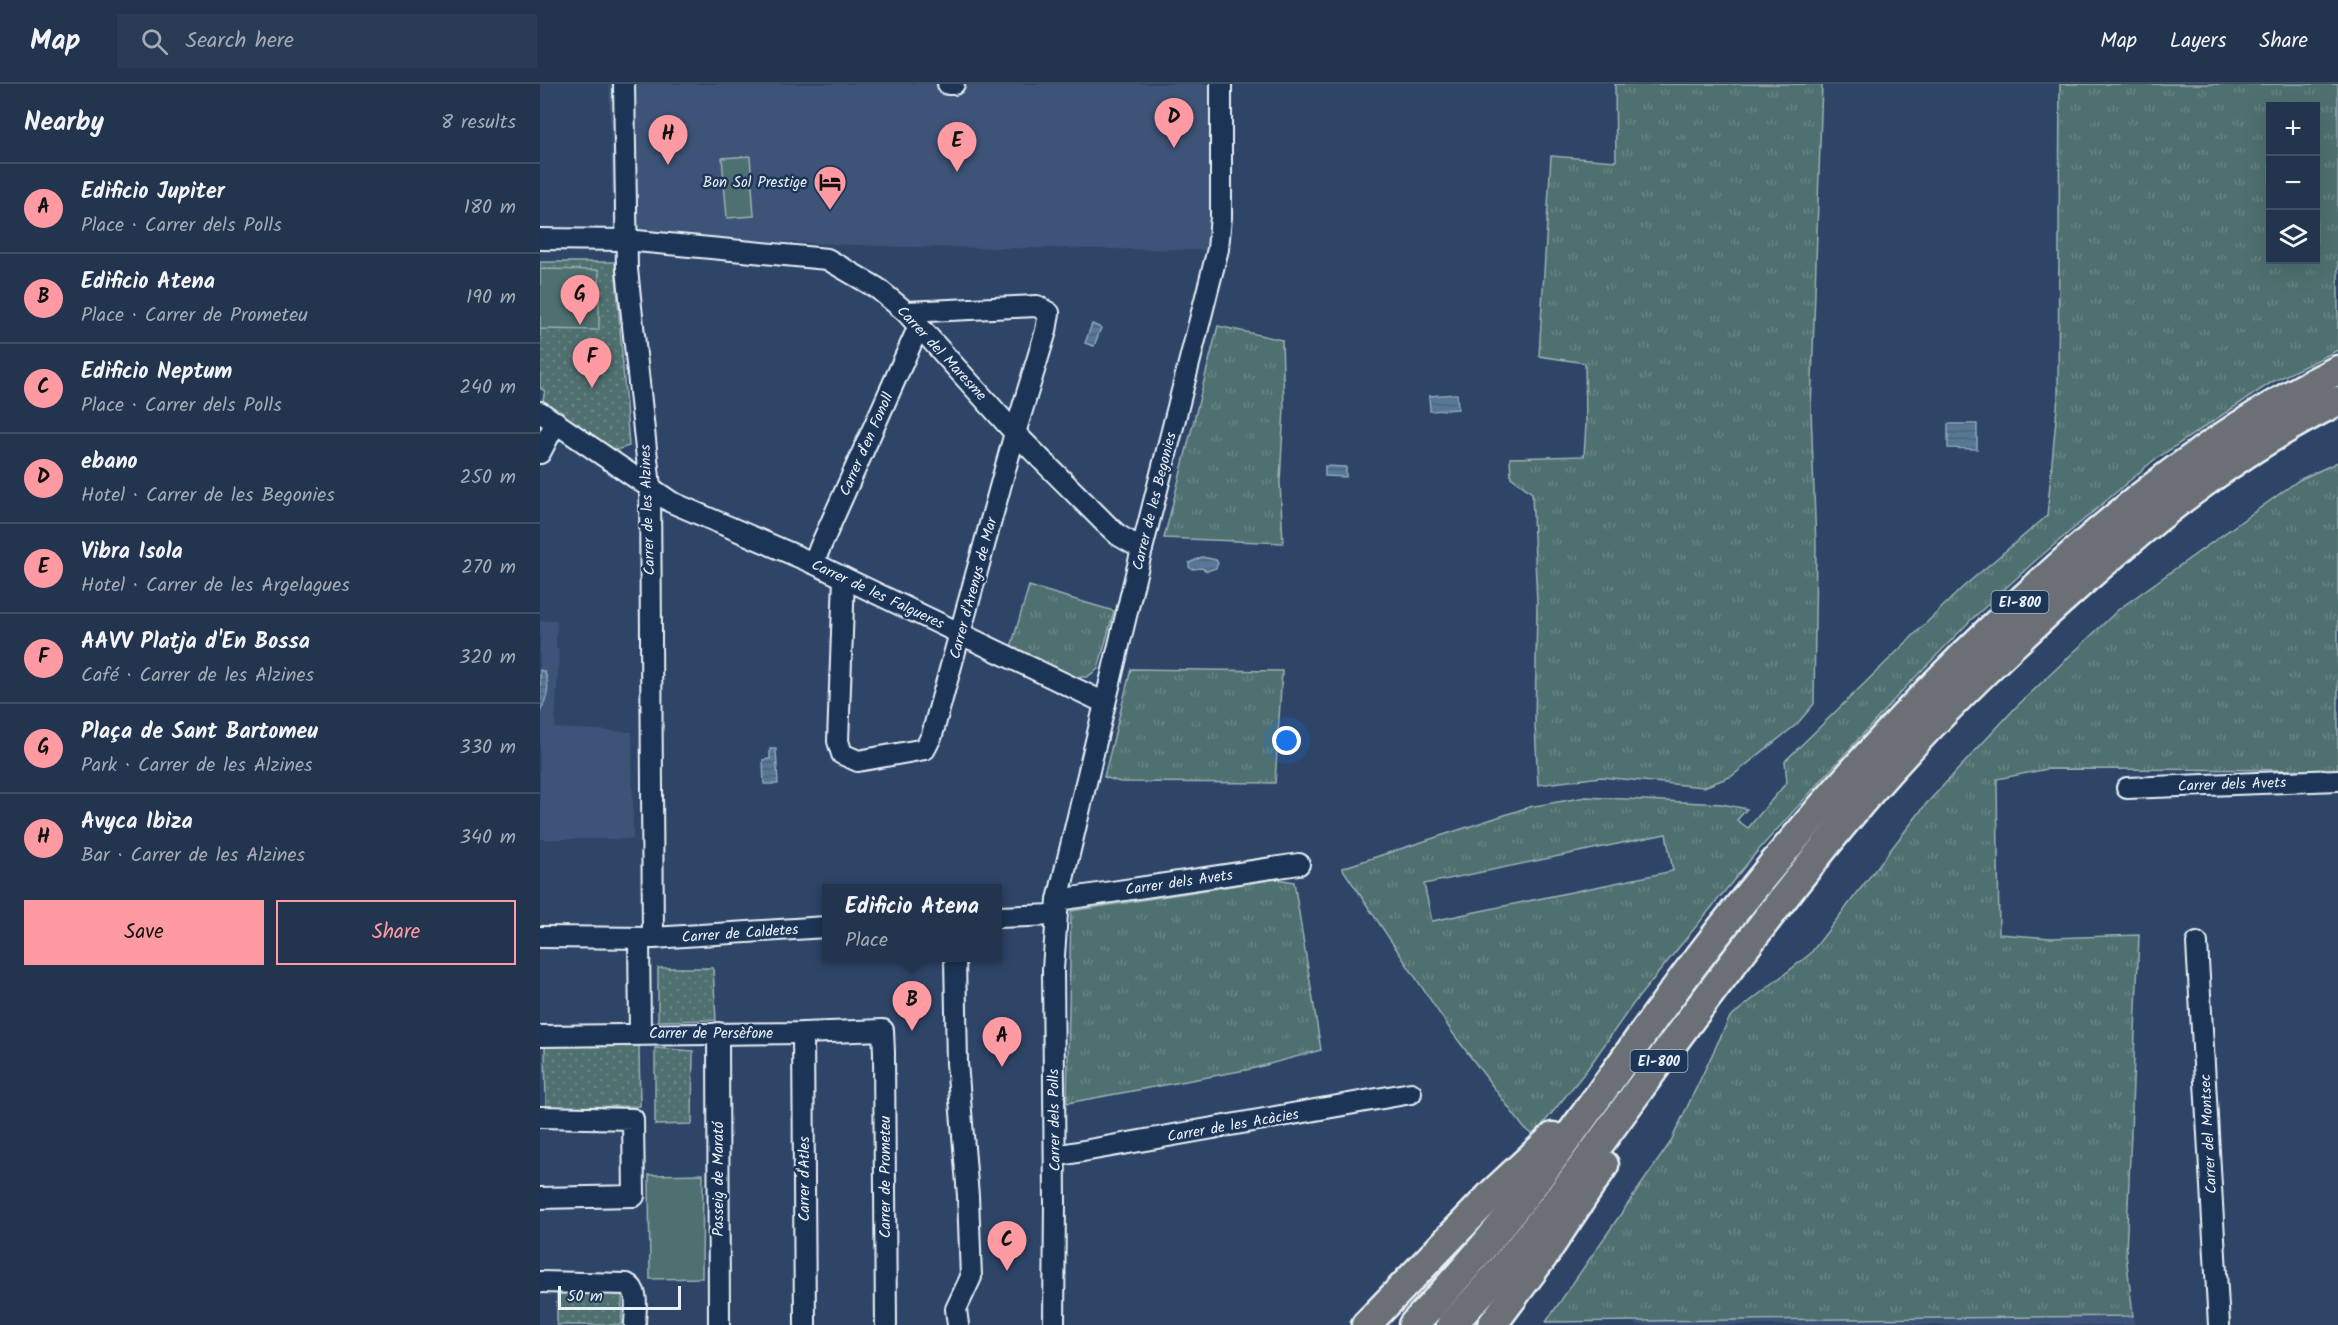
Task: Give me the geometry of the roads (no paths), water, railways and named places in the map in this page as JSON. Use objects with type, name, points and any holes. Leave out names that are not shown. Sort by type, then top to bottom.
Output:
[{"type":"highway","name":"EI-800","points":[[1413,1325],[1479,1254],[1516,1208],[1689,971],[1765,874],[1844,779],[1965,654],[2101,528],[2176,469],[2278,402],[2338,370]]},
{"type":"highway","name":"EI-800","points":[[1451,1325],[1536,1227],[1799,877],[1858,805],[1994,664],[2039,620],[2118,550],[2191,493],[2292,426],[2338,401]]},
{"type":"highway","points":[[1492,1325],[1542,1258],[1599,1174],[1654,1068]]},
{"type":"highway","points":[[1366,1325],[1495,1191],[1602,1090]]},
{"type":"street","name":"Carrer de les Alzines","points":[[624,84],[627,269],[650,487],[646,938],[640,1033]]},
{"type":"street","points":[[948,84],[954,84]]},
{"type":"street","name":"Carrer de les Begonies","points":[[1057,908],[1142,549],[1218,249],[1221,217],[1221,84]]},
{"type":"street","name":"Carrer del Maresme","points":[[540,238],[626,240],[827,259],[877,288],[913,319],[1015,433],[1118,535],[1142,549]]},
{"type":"street","name":"Carrer d'Arenys de Mar","points":[[844,578],[838,741],[842,754],[858,761],[925,749],[932,735],[961,634],[1015,433],[1046,331],[1049,313],[1037,306],[913,319]]},
{"type":"street","name":"Carrer d'en Fonoll","points":[[813,563],[913,319]]},
{"type":"street","points":[[540,453],[548,417]]},
{"type":"street","name":"Carrer de les Falgueres","points":[[548,417],[671,502],[813,563],[1105,703]]},
{"type":"street","name":"Carrer dels Avets","points":[[2127,788],[2338,780]]},
{"type":"street","name":"Carrer dels Avets","points":[[1057,908],[1299,864]]},
{"type":"street","points":[[1002,916],[1057,908]]},
{"type":"street","name":"Carrer dels Polls","points":[[1054,1325],[1053,969],[1057,908]]},
{"type":"street","name":"Carrer de Caldetes","points":[[540,937],[646,938],[822,927]]},
{"type":"street","name":"Carrer del Montsec","points":[[2198,943],[2219,1325]]},
{"type":"street","points":[[956,962],[957,1063],[969,1196],[971,1277],[956,1309],[958,1325]]},
{"type":"street","name":"Carrer de Persèfone","points":[[540,1036],[882,1030]]},
{"type":"street","name":"Carrer de Prometeu","points":[[882,1030],[885,1077],[886,1325]]},
{"type":"street","name":"Passeig de Marató","points":[[718,1033],[719,1325]]},
{"type":"street","name":"Carrer d'Atles","points":[[803,1033],[805,1325]]},
{"type":"street","name":"Carrer de les Acàcies","points":[[1054,1156],[1411,1093]]},
{"type":"street","points":[[540,1118],[633,1119],[634,1196],[540,1198]]},
{"type":"street","points":[[540,1282],[632,1286],[636,1293],[635,1325]]},
{"type":"place","name":"ebano","points":[[1174,148]]},
{"type":"place","name":"Avyca Ibiza","points":[[668,165]]},
{"type":"place","name":"Vibra Isola","points":[[957,172]]},
{"type":"place","name":"Bon Sol Prestige","points":[[830,211]]},
{"type":"place","name":"Plaça de Sant Bartomeu","points":[[580,325]]},
{"type":"place","name":"AAVV Platja d'En Bossa","points":[[592,388]]},
{"type":"place","name":"Edificio Atena","points":[[912,1031]]},
{"type":"place","name":"Edificio Jupiter","points":[[1002,1067]]},
{"type":"place","name":"Edificio Neptum","points":[[1007,1271]]}]
